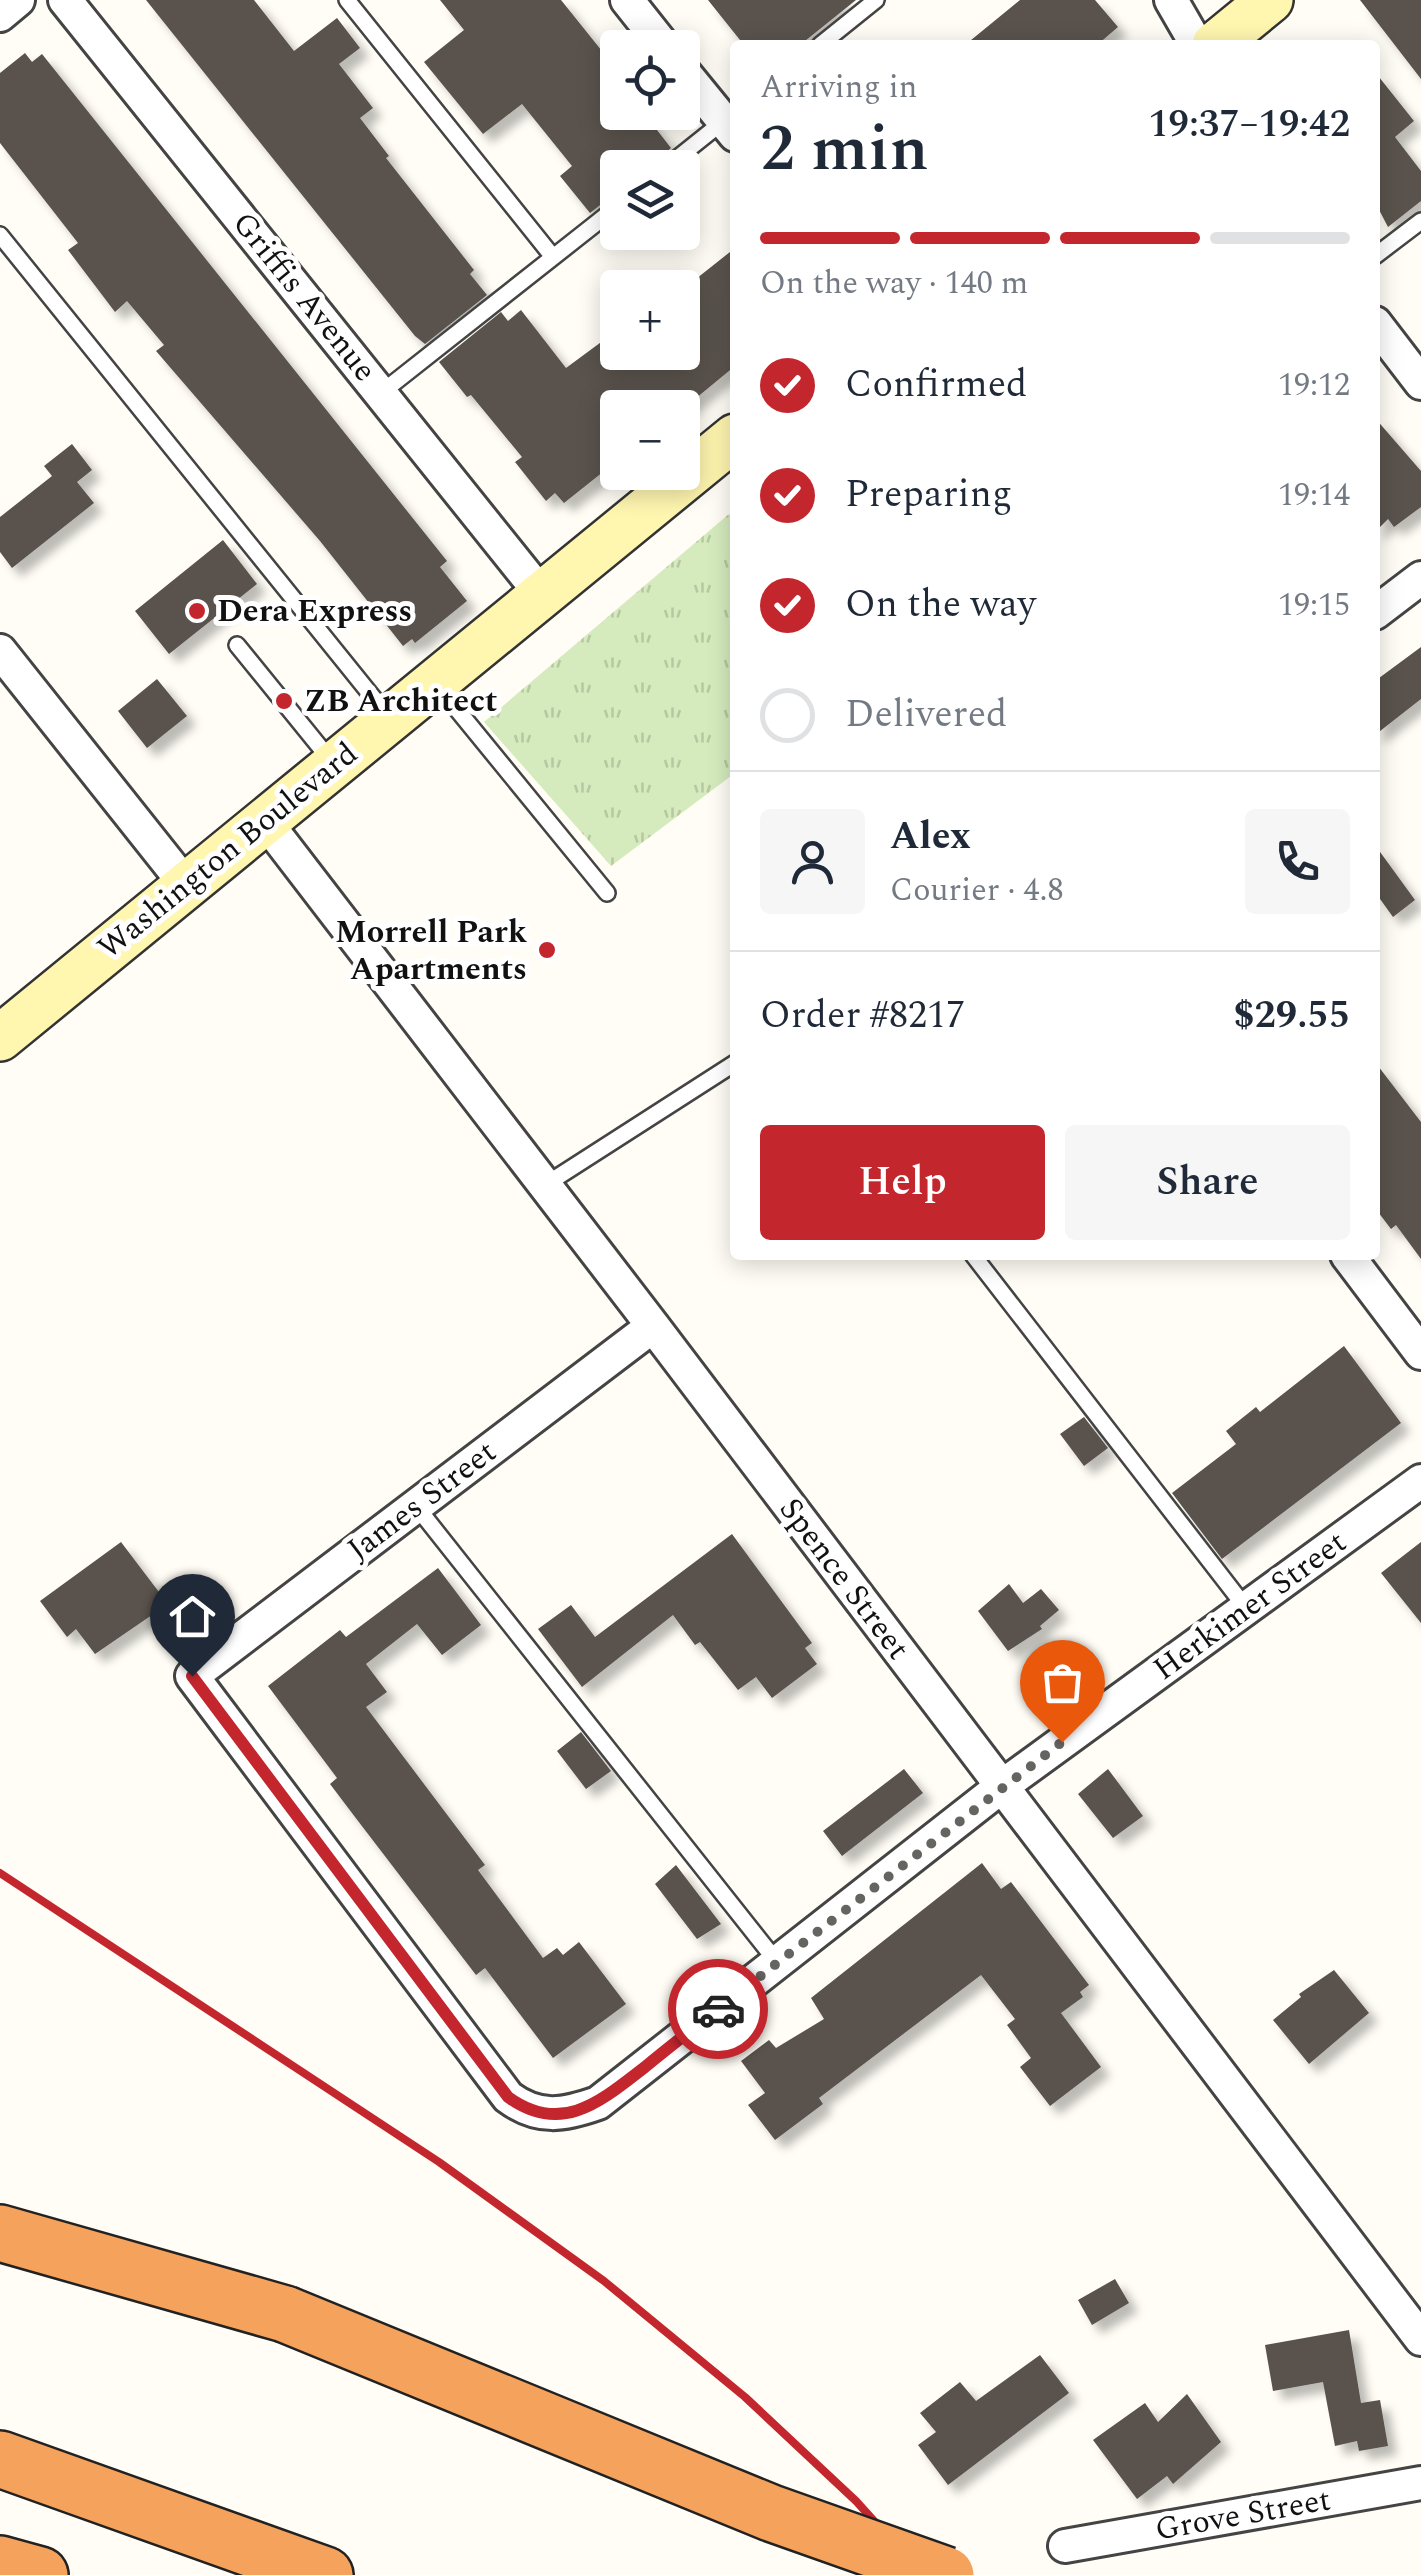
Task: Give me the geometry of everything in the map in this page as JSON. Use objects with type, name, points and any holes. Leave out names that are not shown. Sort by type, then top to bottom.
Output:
[{"type":"highway","points":[[0,2233],[286,2314],[771,2513],[946,2575]]},
{"type":"highway","points":[[0,2459],[325,2575]]},
{"type":"highway","points":[[0,2564],[40,2575]]},
{"type":"main road","points":[[1221,40],[1270,0]]},
{"type":"main road","name":"Washington Boulevard","points":[[0,1038],[542,595],[730,447]]},
{"type":"street","points":[[0,15],[18,0]]},
{"type":"street","name":"Griffis Avenue","points":[[66,0],[542,595]]},
{"type":"street","points":[[627,0],[651,30]]},
{"type":"street","points":[[1171,0],[1194,40]]},
{"type":"street","points":[[700,89],[730,122]]},
{"type":"street","points":[[1380,330],[1421,383]]},
{"type":"street","points":[[1380,609],[1421,578]]},
{"type":"street","points":[[0,651],[186,886]]},
{"type":"street","name":"Spence Street","points":[[266,821],[1421,2338]]},
{"type":"street","points":[[1350,1260],[1421,1352]]},
{"type":"street","name":"James Street","points":[[547,2115],[526,2110],[508,2097],[192,1676],[653,1326]]},
{"type":"street","name":"Herkimer Street","points":[[547,2115],[571,2113],[598,2103],[1001,1786],[1421,1481]]},
{"type":"street","name":"Grove Street","points":[[1065,2546],[1421,2483]]},
{"type":"lane","points":[[347,0],[553,257]]},
{"type":"lane","points":[[826,40],[876,0]]},
{"type":"lane","points":[[692,150],[730,124]]},
{"type":"lane","points":[[381,394],[600,220]]},
{"type":"lane","points":[[1380,252],[1421,221]]},
{"type":"lane","points":[[0,236],[390,719]]},
{"type":"lane","points":[[237,646],[334,765]]},
{"type":"lane","points":[[435,682],[608,892]]},
{"type":"lane","points":[[545,1185],[730,1066]]},
{"type":"lane","points":[[976,1260],[1246,1608]]},
{"type":"lane","points":[[416,1506],[777,1962]]},
{"type":"green space","points":[[729,514],[730,777],[611,866],[484,722]]},
{"type":"building","points":[[146,0],[254,0],[294,51],[337,18],[360,48],[339,64],[373,108],[360,118],[389,156],[386,158],[474,270],[470,274],[487,295],[425,344],[415,336]]},
{"type":"building","points":[[440,0],[561,0],[600,49],[600,130],[657,130],[671,148],[600,150],[600,205],[590,213],[560,176],[572,166],[522,104],[483,134],[424,62],[464,30]]},
{"type":"building","points":[[708,0],[856,0],[806,40],[740,40]]},
{"type":"building","points":[[1020,0],[1095,0],[1118,27],[1103,40],[971,40]]},
{"type":"building","points":[[1360,0],[1421,0],[1421,79]]},
{"type":"building","points":[[25,53],[32,62],[42,54],[447,561],[440,567],[467,601],[415,643],[412,639],[403,646],[320,541],[156,351],[164,345],[127,301],[115,312],[68,250],[78,243],[0,143],[0,73]]},
{"type":"building","points":[[1380,78],[1414,121],[1395,137],[1421,171],[1421,201],[1388,227],[1380,212]]},
{"type":"building","points":[[730,252],[730,370],[700,395],[700,390],[600,390],[600,474],[564,503],[555,493],[546,501],[515,462],[522,457],[439,362],[501,312],[508,321],[521,310],[566,368],[600,343],[600,370],[700,370],[700,276]]},
{"type":"building","points":[[1380,424],[1421,471],[1421,507],[1394,527],[1388,519],[1380,527]]},
{"type":"building","points":[[72,444],[92,470],[77,482],[94,503],[12,568],[0,552],[0,517],[52,476],[44,466]]},
{"type":"building","points":[[223,540],[257,584],[169,654],[135,611]]},
{"type":"building","points":[[1421,647],[1421,699],[1380,731],[1380,677]]},
{"type":"building","points":[[157,679],[187,716],[147,748],[118,711]]},
{"type":"building","points":[[1380,852],[1415,900],[1393,917],[1380,899]]},
{"type":"building","points":[[1380,1069],[1421,1122],[1421,1259],[1396,1225],[1391,1229],[1380,1215]]},
{"type":"building","points":[[1344,1346],[1401,1423],[1222,1559],[1172,1493],[1236,1444],[1226,1431],[1256,1407],[1260,1412]]},
{"type":"building","points":[[1084,1417],[1108,1448],[1084,1466],[1060,1434]]},
{"type":"building","points":[[732,1534],[812,1643],[805,1648],[817,1664],[772,1698],[756,1677],[738,1690],[700,1642],[695,1645],[673,1615],[582,1687],[538,1629],[571,1605],[595,1637]]},
{"type":"building","points":[[121,1542],[168,1604],[95,1654],[76,1629],[67,1637],[40,1601]]},
{"type":"building","points":[[1421,1542],[1421,1623],[1381,1573]]},
{"type":"building","points":[[438,1568],[481,1625],[442,1655],[417,1624],[366,1664],[387,1692],[366,1707],[485,1865],[478,1870],[543,1958],[557,1948],[563,1955],[579,1942],[626,2004],[553,2058],[485,1968],[476,1975],[330,1784],[337,1778],[268,1686],[340,1630],[346,1637]]},
{"type":"building","points":[[1009,1584],[1023,1603],[1041,1589],[1059,1610],[1040,1626],[1042,1629],[1008,1651],[978,1611]]},
{"type":"building","points":[[581,1732],[611,1771],[586,1789],[557,1751]]},
{"type":"building","points":[[904,1769],[923,1793],[842,1856],[823,1831]]},
{"type":"building","points":[[1108,1769],[1143,1816],[1113,1838],[1078,1794]]},
{"type":"building","points":[[982,1863],[1001,1889],[1011,1882],[1089,1985],[1080,1992],[1083,1997],[1061,2013],[1101,2067],[1050,2106],[1020,2067],[1031,2058],[1007,2025],[1015,2019],[981,1975],[819,2098],[823,2104],[775,2140],[748,2105],[765,2093],[741,2061],[769,2040],[776,2048],[824,2019],[811,1998]]},
{"type":"building","points":[[676,1865],[721,1924],[697,1939],[655,1884]]},
{"type":"building","points":[[1334,1970],[1369,2013],[1309,2064],[1273,2020],[1301,1997],[1299,1994]]},
{"type":"building","points":[[1115,2279],[1129,2303],[1092,2325],[1078,2300]]},
{"type":"building","points":[[1349,2330],[1361,2403],[1380,2400],[1388,2446],[1359,2451],[1357,2441],[1335,2446],[1323,2382],[1273,2391],[1265,2345]]},
{"type":"building","points":[[1040,2355],[1069,2393],[948,2485],[918,2445],[936,2432],[920,2413],[960,2382],[976,2401]]},
{"type":"building","points":[[1187,2394],[1221,2442],[1173,2484],[1167,2476],[1137,2499],[1093,2440],[1145,2403],[1158,2422]]},
{"type":"railway","points":[[0,1873],[439,2162],[604,2281],[745,2397],[856,2501],[923,2575]]},
{"type":"way so far","points":[[718,2009],[1062,1742]]},
{"type":"place","name":"Dera Express","points":[[197,611]]},
{"type":"place","name":"ZB Architect","points":[[284,701]]},
{"type":"place","name":"Morrell Park Apartments","points":[[547,950]]},
{"type":"route","points":[[192,1676],[508,2097],[526,2110],[547,2115],[571,2113],[598,2103],[718,2009]]}]
